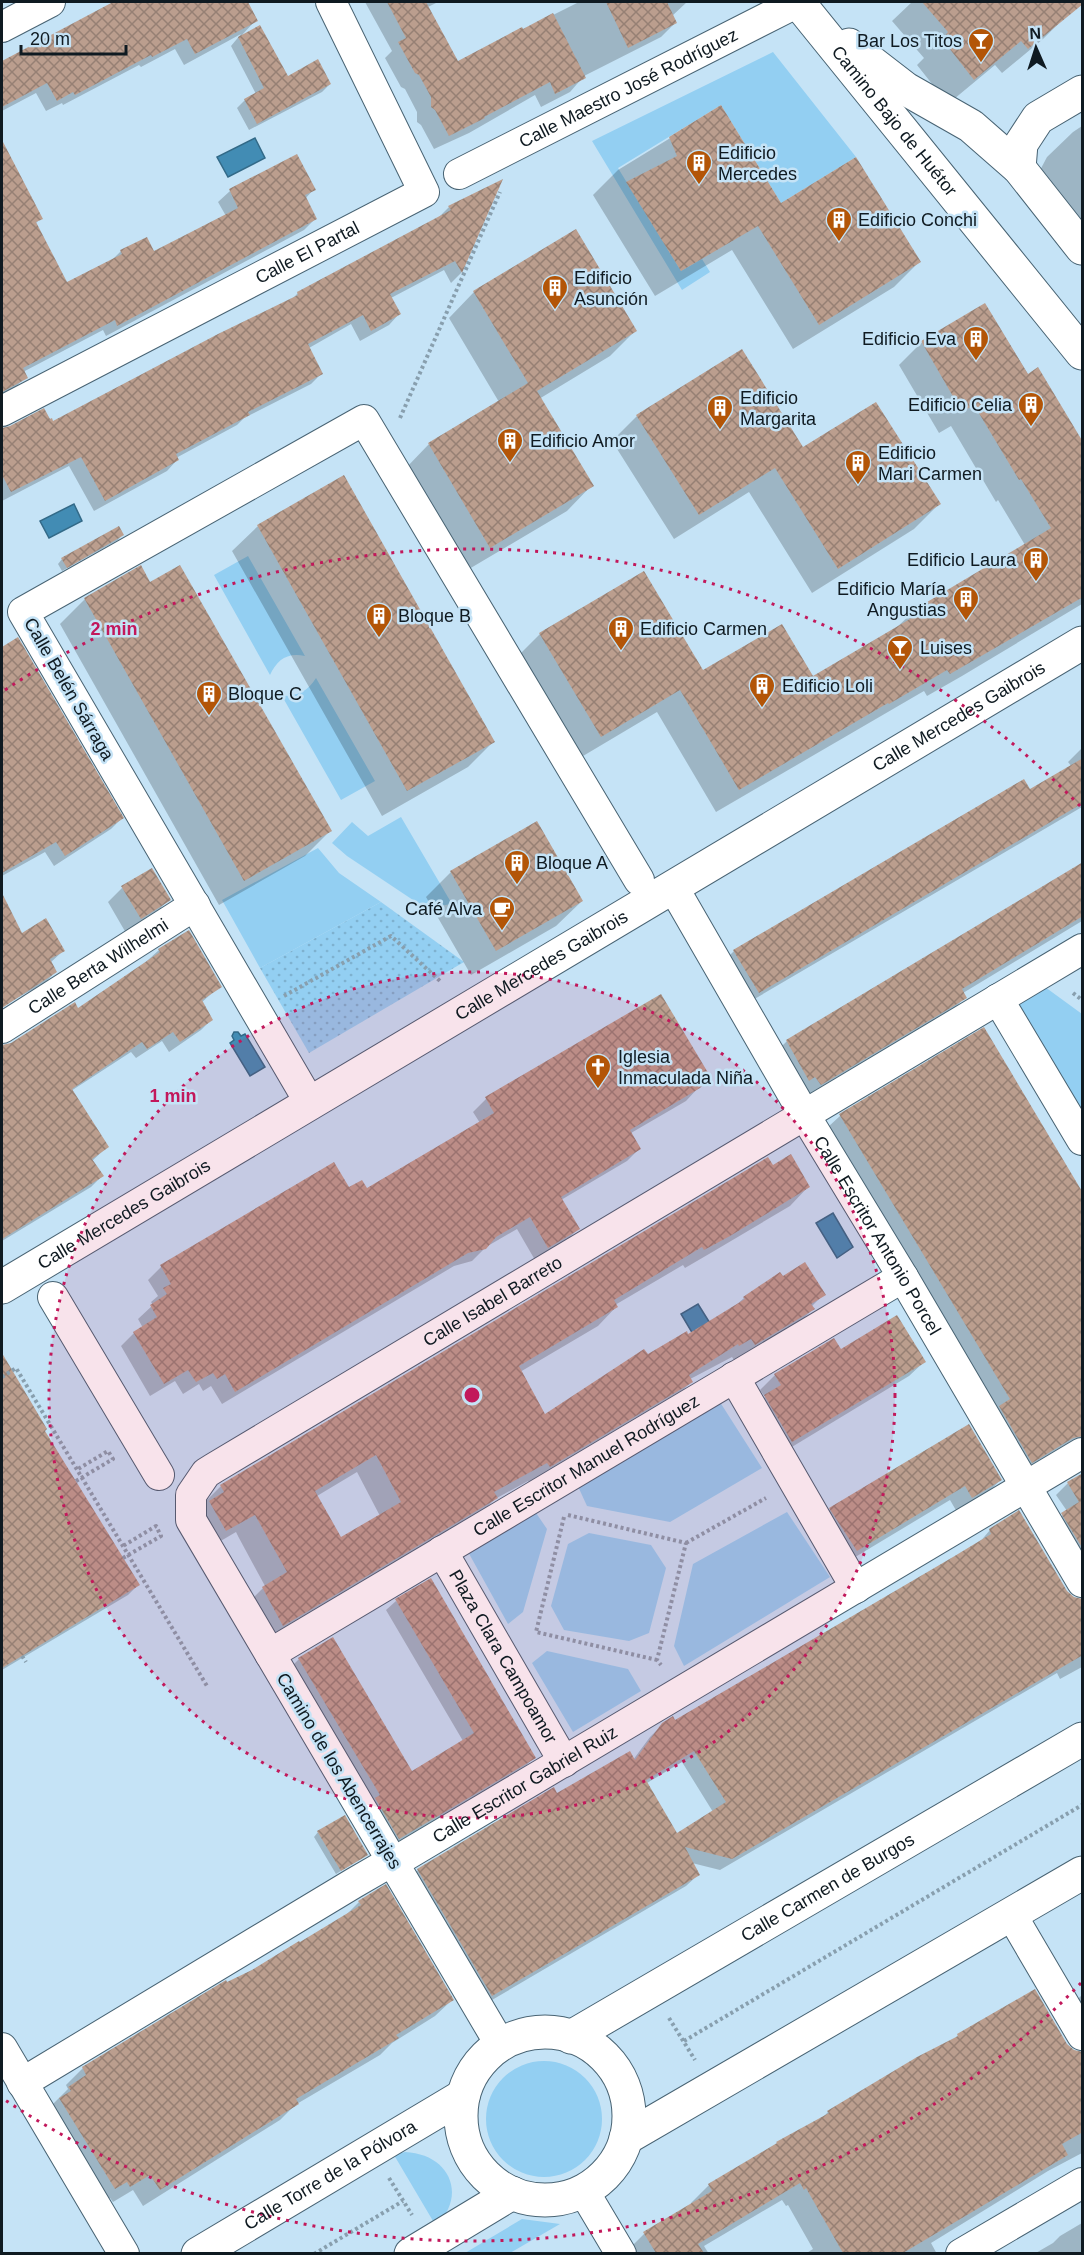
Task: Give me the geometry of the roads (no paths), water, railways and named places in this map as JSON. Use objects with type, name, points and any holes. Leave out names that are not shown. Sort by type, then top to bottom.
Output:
[{"type":"main road","name":"Camino Bajo de Huétor","points":[[798,2],[852,48],[906,89],[971,126],[1019,168],[1083,248]]},
{"type":"main road","name":"Camino Bajo de Huétor","points":[[798,2],[1083,353]]},
{"type":"main road","points":[[1019,168],[1021,144],[1038,118],[1083,92]]},
{"type":"main road","name":"Calle Mercedes Gaibrois","points":[[2,1287],[1083,643]]},
{"type":"main road","name":"Calle Carmen de Burgos","points":[[572,2037],[1083,1738]]},
{"type":"main road","points":[[626,2138],[1083,1873]]},
{"type":"main road","points":[[547,2032],[572,2037],[594,2047],[612,2065],[624,2087],[629,2112],[626,2138],[617,2159],[610,2168],[602,2177],[583,2190],[560,2198],[536,2199],[512,2193],[492,2181],[476,2164],[465,2143],[461,2120],[463,2096],[470,2076],[483,2058],[500,2044],[522,2035],[547,2032]]},
{"type":"main road","name":"Calle Torre de la Pólvora","points":[[198,2253],[463,2096]]},
{"type":"main road","points":[[411,2253],[512,2193]]},
{"type":"street","points":[[2,27],[50,2]]},
{"type":"street","name":"Calle El Partal","points":[[2,411],[424,192],[331,2]]},
{"type":"street","name":"Calle Maestro José Rodríguez","points":[[459,174],[798,2]]},
{"type":"street","name":"Calle Belén Sárraga","points":[[310,1102],[23,612],[369,429],[639,880]]},
{"type":"street","name":"Calle Escritor Antonio Porcel","points":[[673,887],[804,1114],[1083,1582]]},
{"type":"street","name":"Calle Berta Wilhelmi","points":[[2,1028],[195,905]]},
{"type":"street","name":"Calle Isabel Barreto","points":[[190,1495],[206,1473],[214,1468],[1083,949]]},
{"type":"street","points":[[998,999],[1083,1140]]},
{"type":"street","name":"Calle Escritor Manuel Rodríguez","points":[[270,1654],[903,1277]]},
{"type":"street","points":[[53,1297],[159,1475]]},
{"type":"street","points":[[734,1377],[856,1588]]},
{"type":"street","name":"Calle Escritor Gabriel Ruiz","points":[[22,2083],[392,1861],[403,1857],[564,1762],[1083,1453]]},
{"type":"street","name":"Camino de los Abencerrajes","points":[[190,1495],[191,1520],[500,2044]]},
{"type":"street","name":"Plaza Clara Campoamor","points":[[442,1551],[564,1762]]},
{"type":"street","points":[[1011,1914],[1083,2035]]},
{"type":"street","points":[[2,2048],[124,2253]]},
{"type":"street","points":[[961,2253],[1083,2183]]},
{"type":"street","points":[[583,2190],[621,2253]]},
{"type":"place","name":"Bar Los Titos","points":[[981,64]]},
{"type":"place","name":"Edificio Mercedes","points":[[699,186]]},
{"type":"place","name":"Edificio Conchi","points":[[839,243]]},
{"type":"place","name":"Edificio Asunción","points":[[555,311]]},
{"type":"place","name":"Edificio Eva","points":[[976,362]]},
{"type":"place","name":"Edificio Celia","points":[[1031,428]]},
{"type":"place","name":"Edificio Margarita","points":[[720,431]]},
{"type":"place","name":"Edificio Amor","points":[[510,464]]},
{"type":"place","name":"Edificio Mari Carmen","points":[[858,486]]},
{"type":"place","name":"Edificio Laura","points":[[1036,583]]},
{"type":"place","name":"Edificio María Angustias","points":[[966,622]]},
{"type":"place","name":"Bloque B","points":[[379,639]]},
{"type":"place","name":"Edificio Carmen","points":[[621,652]]},
{"type":"place","name":"Luises","points":[[900,671]]},
{"type":"place","name":"Edificio Loli","points":[[762,709]]},
{"type":"place","name":"Bloque C","points":[[209,717]]},
{"type":"place","name":"Bloque A","points":[[517,886]]},
{"type":"place","name":"Café Alva","points":[[502,932]]},
{"type":"place","name":"Iglesia Inmaculada Niña","points":[[598,1090]]}]
